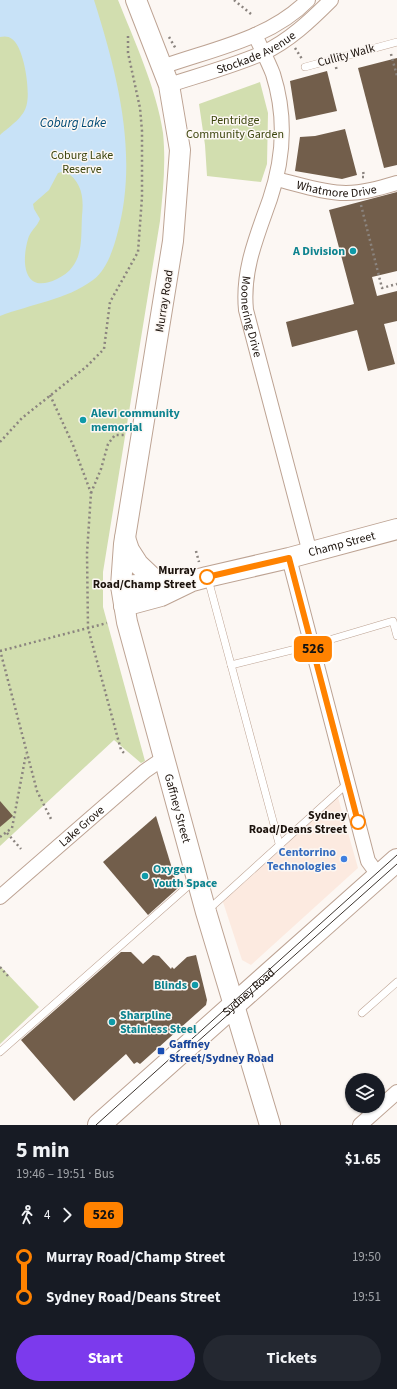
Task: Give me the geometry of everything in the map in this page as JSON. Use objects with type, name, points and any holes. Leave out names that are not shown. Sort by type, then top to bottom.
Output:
[{"type":"highway","name":"Sydney Road","points":[[100,1125],[397,860]]},
{"type":"main road","name":"Murray Road","points":[[124,606],[121,586],[125,538],[173,240],[180,150],[169,86],[136,0]]},
{"type":"main road","name":"Champ Street","points":[[121,586],[157,582],[289,558],[397,529]]},
{"type":"main road","points":[[125,538],[129,550],[138,564],[157,582]]},
{"type":"main road","name":"Champ Street","points":[[124,606],[161,596],[199,574]]},
{"type":"main road","name":"Gaffney Street","points":[[124,606],[206,912],[270,1125]]},
{"type":"street","name":"Stockade Avenue","points":[[162,67],[255,35],[279,23],[299,9],[308,0]]},
{"type":"street","name":"Stockade Avenue","points":[[169,86],[263,53],[288,38],[311,20],[331,0]]},
{"type":"street","name":"Moonering Drive","points":[[255,35],[276,86],[283,129],[276,179],[250,256],[245,279],[244,295],[248,316],[310,553]]},
{"type":"street","name":"Whatmore Drive","points":[[276,179],[330,192],[345,193],[397,183]]},
{"type":"street","points":[[289,558],[368,861],[378,876]]},
{"type":"street","name":"Lake Grove","points":[[0,897],[145,771],[164,758]]},
{"type":"street","points":[[360,1125],[397,1092]]},
{"type":"lane","name":"Cullity Walk","points":[[305,67],[397,42]]},
{"type":"lane","points":[[199,574],[231,665],[280,847]]},
{"type":"lane","points":[[231,665],[312,645],[393,621],[397,636]]},
{"type":"lane","points":[[206,912],[280,847],[348,784]]},
{"type":"lane","points":[[0,1052],[197,878]]},
{"type":"lane","points":[[362,1013],[397,982]]},
{"type":"path","points":[[234,0],[251,14]]},
{"type":"path","points":[[0,442],[22,418],[86,367],[104,349],[110,302],[138,252],[142,197],[142,131],[140,108],[128,54],[128,34]]},
{"type":"path","name":"Cullity Walk","points":[[288,38],[302,59],[305,67]]},
{"type":"path","points":[[392,58],[397,76]]},
{"type":"path","points":[[363,171],[364,177]]},
{"type":"path","points":[[360,200],[382,288],[397,284]]},
{"type":"path","points":[[50,395],[73,445],[91,493]]},
{"type":"path","points":[[125,754],[121,750],[109,710],[88,628],[86,553],[91,493],[101,469],[108,444],[114,435],[127,435]]},
{"type":"path","points":[[196,551],[199,574]]},
{"type":"path","points":[[52,820],[37,791],[0,650],[107,623]]},
{"type":"path","points":[[0,837],[12,828],[26,751]]},
{"type":"path","points":[[7,833],[22,849]]},
{"type":"path","points":[[0,967],[8,976]]},
{"type":"shaded area","points":[[337,794],[358,868],[251,965],[242,960],[222,899]]},
{"type":"green space","name":"Coburg Lake Reserve","points":[[0,0],[118,0],[144,65],[156,100],[163,133],[164,166],[160,221],[103,572],[103,607],[145,761],[141,763],[114,740],[0,846]]},
{"type":"green space","name":"Pentridge Community Garden","points":[[260,82],[268,113],[267,164],[261,182],[207,176],[205,145],[199,104]]},
{"type":"green space","points":[[0,966],[39,1007],[0,1044]]},
{"type":"water","name":"Coburg Lake","points":[[0,0],[94,0],[118,87],[126,146],[126,176],[123,206],[117,235],[108,260],[98,276],[83,287],[60,297],[0,316],[0,135],[20,117],[26,108],[28,88],[20,50],[11,38],[6,36],[0,37]],"holes":[[[65,171],[71,175],[81,190],[83,202],[80,249],[73,266],[64,275],[46,283],[38,283],[31,280],[25,266],[28,239],[40,219],[34,209],[33,204],[49,190],[58,173]]]},
{"type":"building","points":[[397,58],[397,165],[384,168],[358,68]]},
{"type":"building","points":[[327,71],[337,111],[296,120],[290,81]]},
{"type":"building","points":[[345,129],[357,175],[342,179],[295,171],[300,137],[315,136]]},
{"type":"building","name":"A Division","points":[[397,192],[397,271],[372,277],[377,296],[397,291],[397,321],[384,324],[395,364],[368,371],[357,330],[292,347],[286,322],[354,304],[329,210]]},
{"type":"building","points":[[0,801],[13,816],[0,827]]},
{"type":"building","name":"Oxygen Youth Space","points":[[156,816],[178,888],[148,915],[103,862]]},
{"type":"building","name":"Sharpline Stainless Steel","points":[[121,952],[131,952],[143,964],[153,955],[159,956],[171,969],[172,967],[174,969],[187,957],[196,955],[207,1000],[206,1005],[140,1064],[137,1062],[134,1064],[126,1054],[74,1101],[21,1040]]},
{"type":"tram line","points":[[96,1125],[397,855]]},
{"type":"tram line","points":[[195,1044],[397,864]]},
{"type":"bus line","name":"526","points":[[207,577],[289,558],[358,822]]},
{"type":"place","name":"A Division","points":[[353,251]]},
{"type":"place","name":"Alevi community memorial","points":[[83,420]]},
{"type":"place","name":"Murray Road/Champ Street","points":[[207,577]]},
{"type":"place","name":"Sydney Road/Deans Street","points":[[358,822]]},
{"type":"place","name":"Centorrino Technologies","points":[[344,859]]},
{"type":"place","name":"Oxygen Youth Space","points":[[145,876]]},
{"type":"place","name":"Blinds","points":[[195,985]]},
{"type":"place","name":"Sharpline Stainless Steel","points":[[112,1022]]},
{"type":"place","name":"Gaffney Street/Sydney Road","points":[[161,1051]]}]
